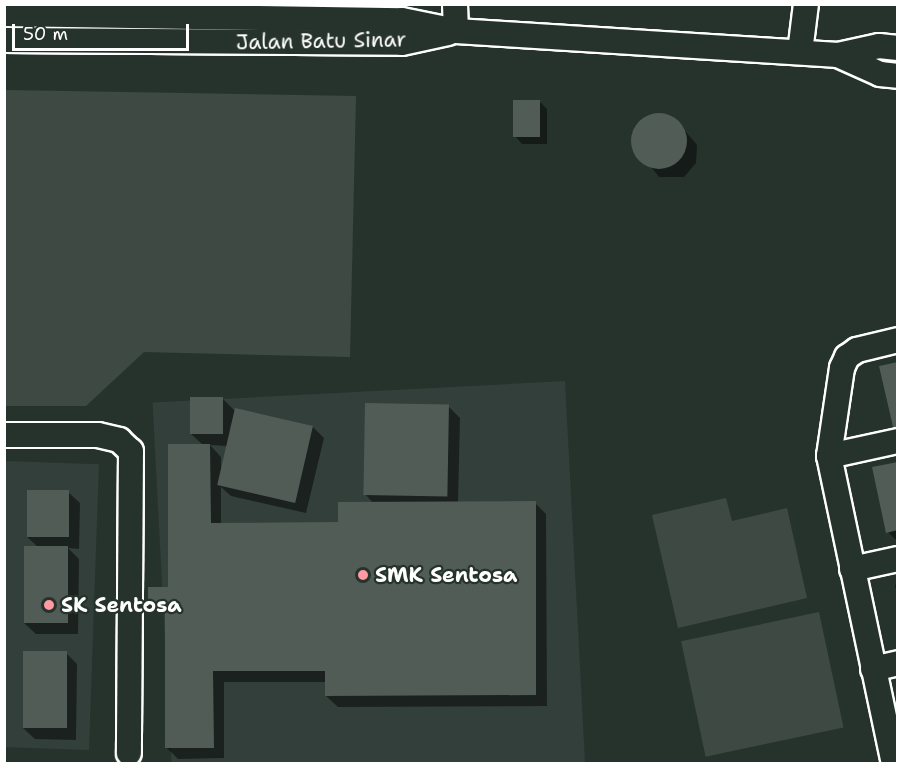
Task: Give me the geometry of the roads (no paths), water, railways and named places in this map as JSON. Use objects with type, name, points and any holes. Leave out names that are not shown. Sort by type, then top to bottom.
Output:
[{"type":"street","points":[[455,4],[456,32]]},
{"type":"street","points":[[800,52],[807,4]]},
{"type":"street","name":"Jalan Batu Sinar","points":[[12,11],[402,20],[456,32],[838,55],[879,46],[897,48]]},
{"type":"street","name":"Jalan Batu Sinar","points":[[4,40],[402,43],[456,32]]},
{"type":"street","name":"Jalan Batu Sinar","points":[[838,55],[880,74],[897,76]]},
{"type":"street","points":[[894,764],[829,456],[842,368],[857,350],[897,340]]},
{"type":"street","points":[[4,435],[98,435],[119,440],[131,450],[129,753]]},
{"type":"street","points":[[829,456],[897,441]]},
{"type":"street","points":[[852,569],[897,559]]},
{"type":"street","points":[[873,669],[897,663]]},
{"type":"place","name":"SMK Sentosa","points":[[363,575]]},
{"type":"place","name":"SK Sentosa","points":[[49,605]]}]
